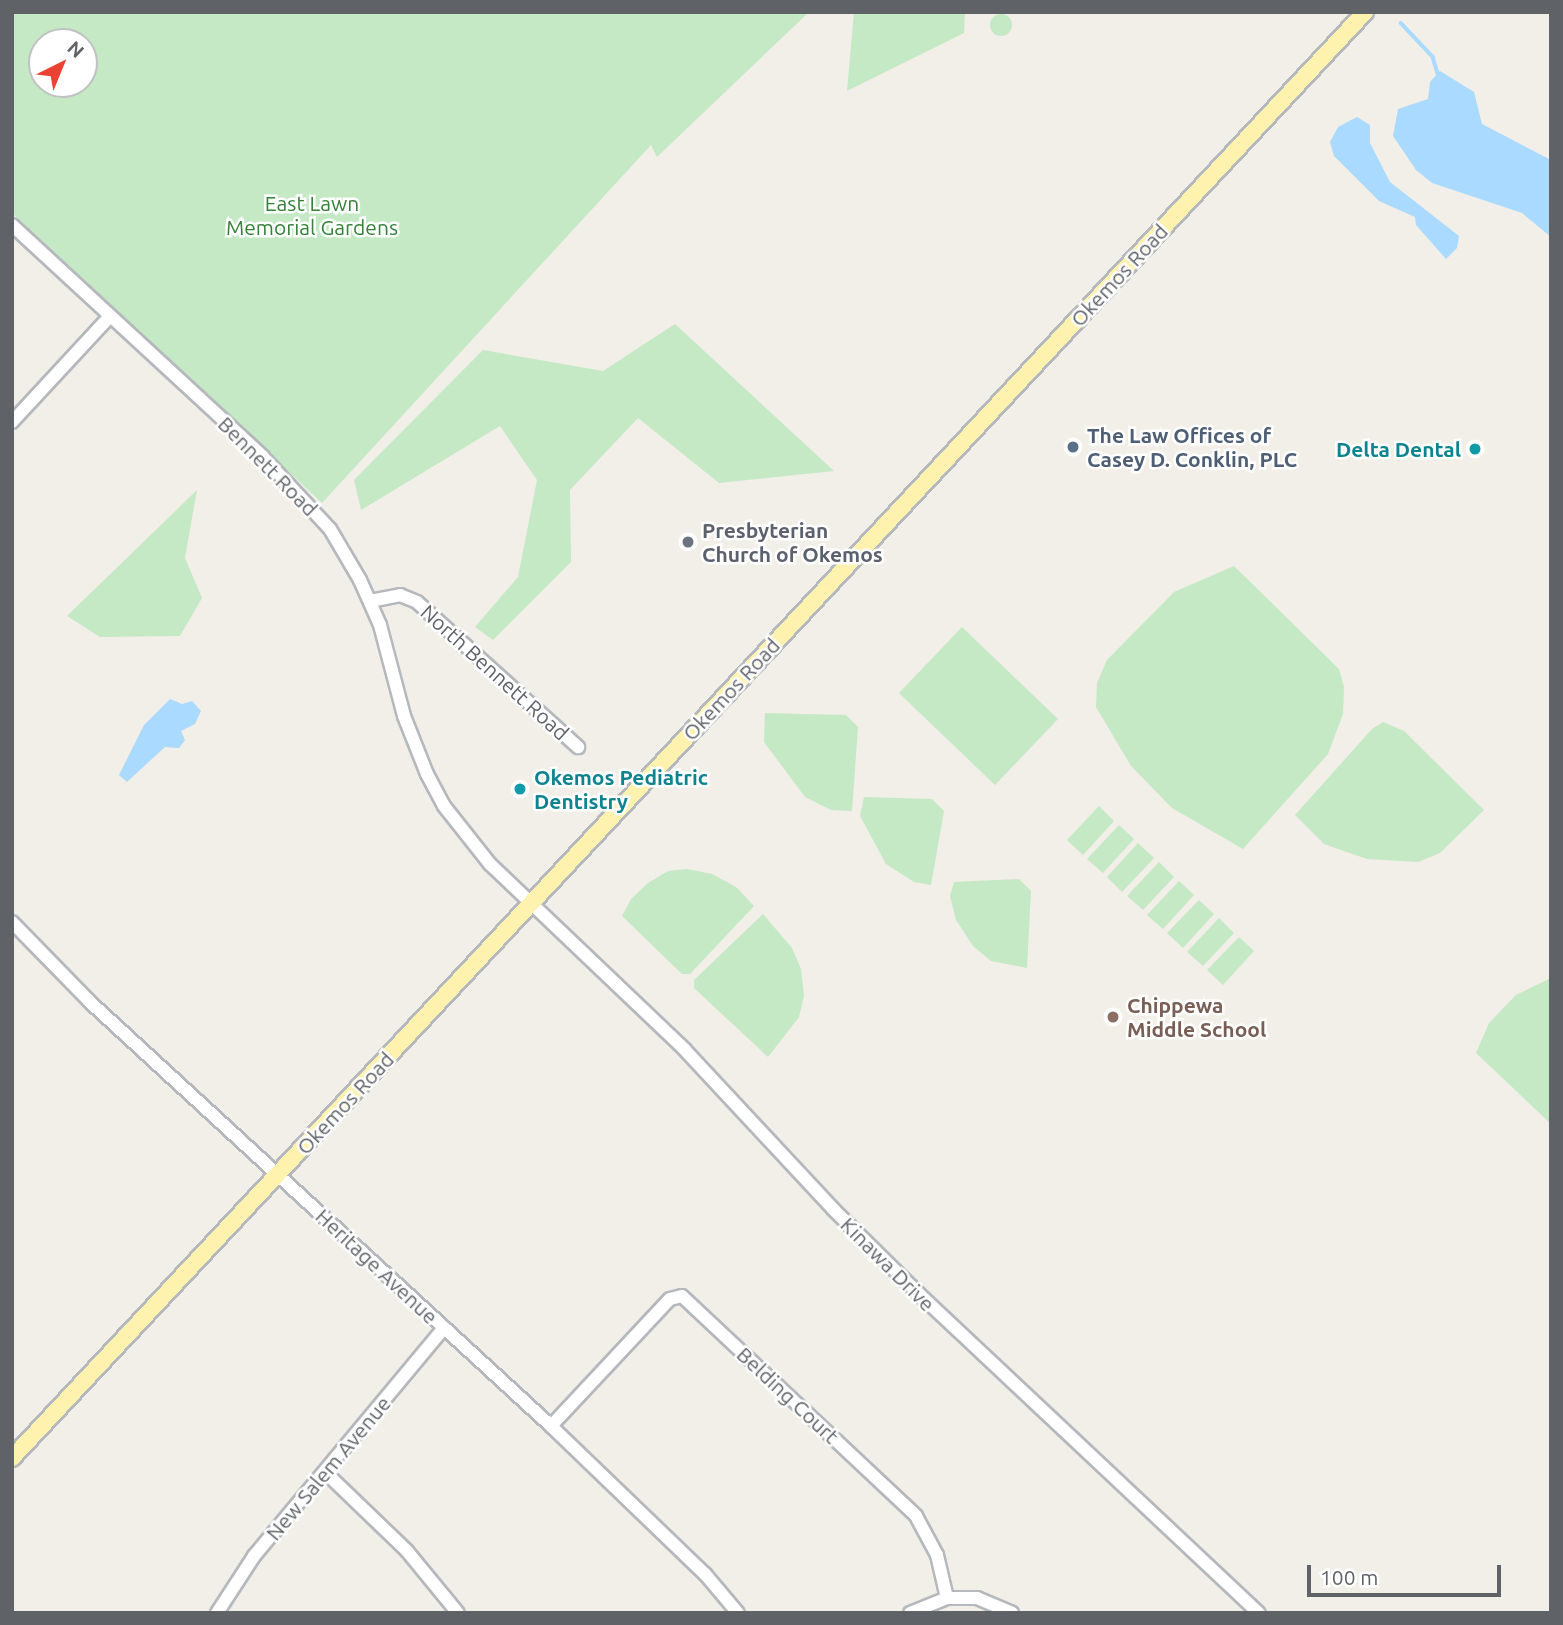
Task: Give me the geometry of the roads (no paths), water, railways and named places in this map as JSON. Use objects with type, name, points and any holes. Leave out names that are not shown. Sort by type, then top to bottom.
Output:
[{"type":"main road","name":"Okemos Road","points":[[12,1458],[1365,12]]},
{"type":"street","name":"Bennett Road","points":[[12,225],[300,493],[340,544],[370,601],[413,742],[435,791],[472,843],[530,904]]},
{"type":"street","points":[[12,422],[110,316]]},
{"type":"street","name":"North Bennett Road","points":[[370,601],[400,595],[417,601],[578,747]]},
{"type":"street","name":"Kinawa Drive","points":[[530,904],[685,1050],[834,1210],[928,1304],[1259,1613]]},
{"type":"street","name":"Heritage Avenue","points":[[12,922],[91,1003],[551,1426],[705,1574],[738,1613]]},
{"type":"street","name":"Belding Court","points":[[551,1426],[674,1296],[682,1296],[916,1516],[934,1546],[947,1598]]},
{"type":"street","name":"New Salem Avenue","points":[[217,1613],[239,1575],[444,1328]]},
{"type":"street","points":[[326,1472],[407,1551],[458,1613]]},
{"type":"street","points":[[910,1613],[947,1598],[977,1598],[1012,1613]]},
{"type":"water","points":[[1440,71],[1474,92],[1482,124],[1551,160],[1551,237],[1522,213],[1432,183],[1416,170],[1393,136],[1398,109],[1428,99],[1430,82]]},
{"type":"water","points":[[1357,117],[1370,125],[1370,143],[1390,182],[1459,236],[1457,248],[1446,259],[1416,225],[1415,217],[1379,201],[1334,156],[1330,142],[1338,127]]},
{"type":"water","points":[[170,699],[182,704],[192,701],[201,711],[195,724],[181,731],[185,740],[179,748],[165,747],[127,782],[119,775],[144,725]]},
{"type":"waterway","points":[[1401,23],[1433,57],[1438,73]]},
{"type":"place","name":"The Law Offices of Casey D. Conklin, PLC","points":[[1073,447]]},
{"type":"place","name":"Delta Dental","points":[[1475,449]]},
{"type":"place","name":"Presbyterian Church of Okemos","points":[[688,542]]},
{"type":"place","name":"Okemos Pediatric Dentistry","points":[[520,789]]},
{"type":"place","name":"Chippewa Middle School","points":[[1113,1017]]},
{"type":"park label","name":"East Lawn Memorial Gardens","points":[[312,215]]}]
